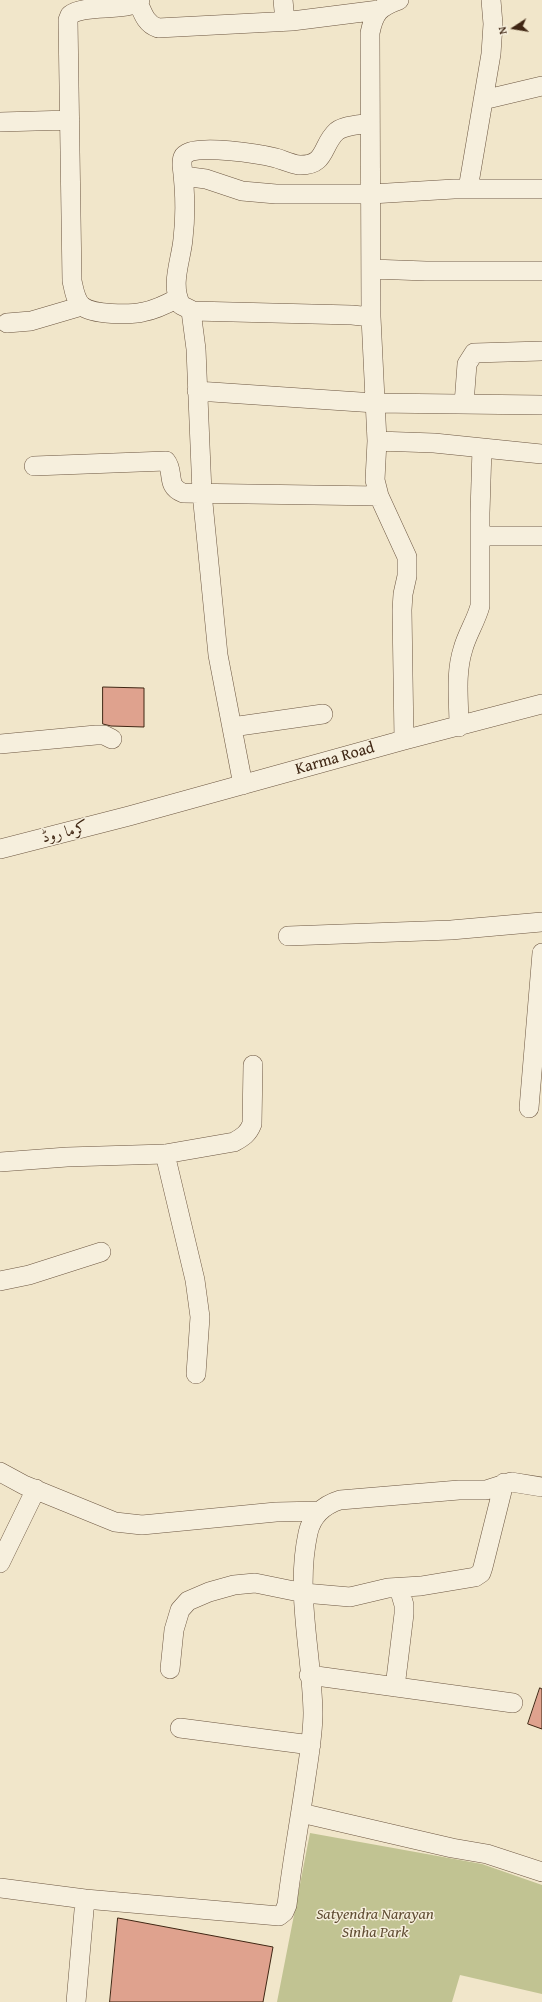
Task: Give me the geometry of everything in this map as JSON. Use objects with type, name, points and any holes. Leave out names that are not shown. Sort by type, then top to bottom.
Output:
[{"type":"street","points":[[283,0],[284,21]]},
{"type":"street","points":[[370,317],[185,305],[143,312],[122,313],[91,311],[82,306],[75,295],[72,281],[68,32],[70,15],[79,10],[139,1],[147,22],[158,28],[284,21],[379,10],[399,0]]},
{"type":"street","points":[[468,189],[492,40],[491,0]]},
{"type":"street","points":[[379,10],[373,18],[370,34],[370,317],[376,403],[377,441],[375,480],[379,496],[406,557],[407,576],[403,594],[402,610],[404,740]]},
{"type":"street","points":[[483,100],[542,86]]},
{"type":"street","points":[[0,122],[70,120]]},
{"type":"street","points":[[243,785],[218,655],[202,493],[196,349],[185,305],[176,279],[184,223],[182,159],[186,154],[194,151],[230,151],[270,157],[297,165],[308,165],[321,157],[338,131],[370,124]]},
{"type":"street","points":[[183,176],[206,179],[242,191],[276,194],[371,194],[468,189],[542,189]]},
{"type":"street","points":[[371,269],[426,272],[542,271]]},
{"type":"street","points":[[7,323],[30,321],[82,306]]},
{"type":"street","points":[[464,404],[467,364],[474,353],[542,352]]},
{"type":"street","points":[[197,391],[376,403],[542,405]]},
{"type":"street","points":[[377,441],[434,443],[542,454]]},
{"type":"street","points":[[459,727],[460,663],[463,648],[477,619],[480,606],[482,448]]},
{"type":"street","points":[[34,466],[166,461],[168,464],[171,482],[179,491],[202,493],[379,496]]},
{"type":"street","points":[[480,536],[542,536]]},
{"type":"street","name":"Karma Road","points":[[129,816],[404,740],[459,727],[542,704]]},
{"type":"street","points":[[232,727],[323,714]]},
{"type":"street","points":[[0,744],[96,735],[104,735],[112,739]]},
{"type":"street","name":"کرما روڈ","points":[[0,849],[129,816]]},
{"type":"street","points":[[288,936],[450,930],[542,922]]},
{"type":"street","points":[[529,1108],[542,953]]},
{"type":"street","points":[[0,1162],[68,1157],[165,1154],[234,1142],[244,1137],[249,1132],[252,1124],[253,1064]]},
{"type":"street","points":[[165,1154],[195,1280],[200,1317],[196,1374]]},
{"type":"street","points":[[0,1281],[29,1275],[101,1252]]},
{"type":"street","points":[[0,1472],[36,1489],[115,1522],[142,1525],[276,1512],[320,1511]]},
{"type":"street","points":[[0,1888],[85,1899],[279,1916],[284,1912],[287,1905],[311,1745],[313,1713],[309,1675],[303,1575],[308,1532],[312,1521],[328,1504],[340,1500],[459,1490],[486,1490],[511,1482],[542,1487]]},
{"type":"street","points":[[170,1669],[174,1630],[180,1610],[188,1601],[198,1596],[234,1585],[255,1583],[304,1593],[350,1597],[399,1588],[475,1578],[481,1573],[504,1484]]},
{"type":"street","points":[[0,1563],[36,1489]]},
{"type":"street","points":[[396,1687],[404,1614],[404,1605],[399,1588]]},
{"type":"street","points":[[309,1675],[512,1703]]},
{"type":"street","points":[[180,1728],[311,1745]]},
{"type":"street","points":[[301,1813],[452,1848],[487,1854],[542,1872]]},
{"type":"street","points":[[76,2002],[85,1899]]},
{"type":"green space","name":"Satyendra Narayan Sinha Park","points":[[310,1833],[482,1864],[542,1885],[542,1994],[460,1975],[452,2002],[277,2002]]},
{"type":"building","points":[[103,687],[144,688],[144,727],[111,726],[103,724]]},
{"type":"building","points":[[540,1688],[542,1689],[542,1729],[528,1724]]},
{"type":"building","points":[[118,1918],[273,1947],[263,2002],[110,2002]]}]
